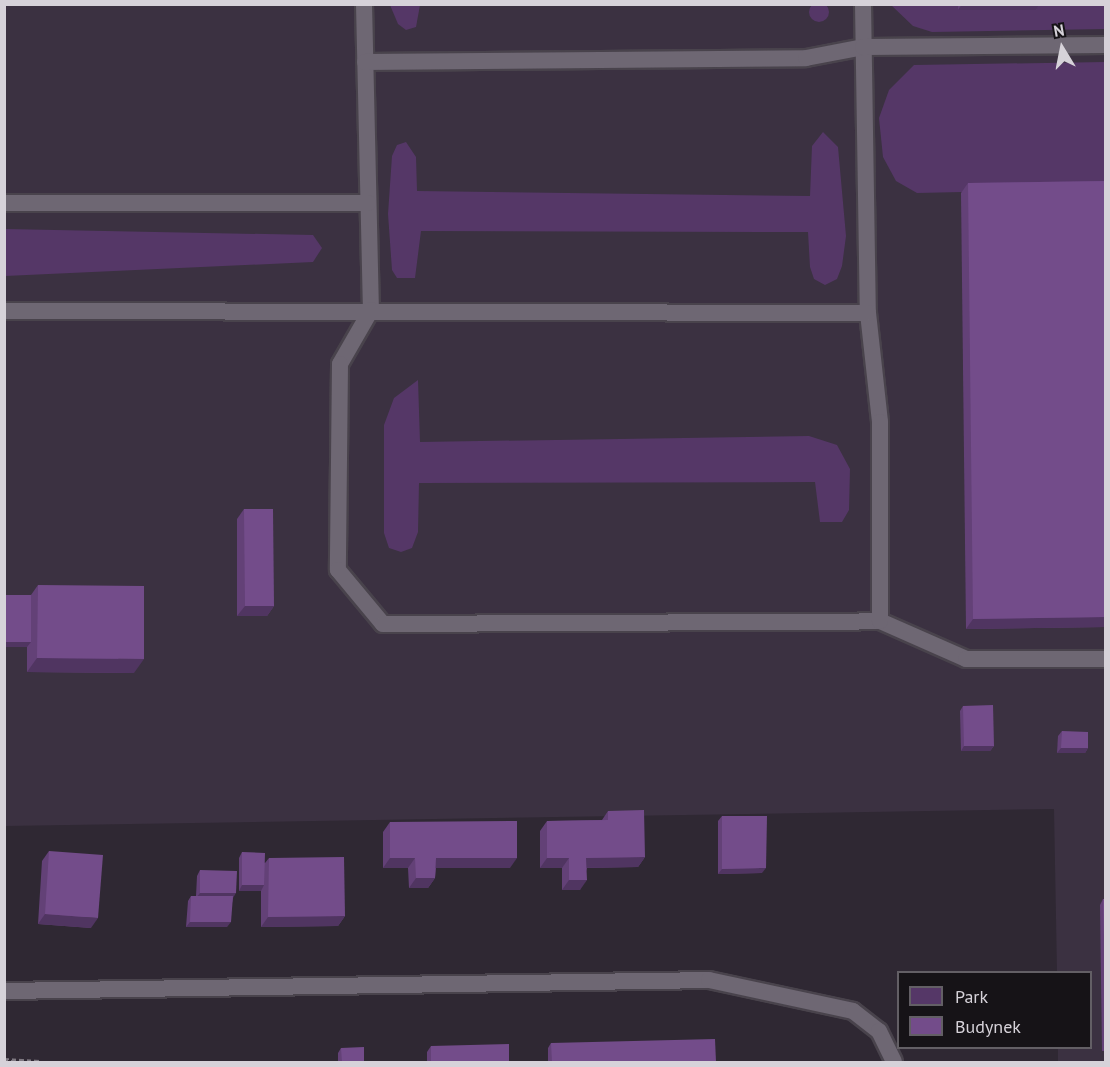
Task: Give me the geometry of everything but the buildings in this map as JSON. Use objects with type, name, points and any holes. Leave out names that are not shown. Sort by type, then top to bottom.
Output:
[{"type":"lane","points":[[364,4],[371,310],[340,364],[338,570],[383,624],[880,621],[966,659],[1106,659]]},
{"type":"lane","points":[[863,4],[868,313],[880,422],[880,621]]},
{"type":"lane","points":[[365,62],[806,58],[863,48],[1106,45]]},
{"type":"lane","points":[[4,203],[368,202]]},
{"type":"lane","points":[[4,311],[371,310],[868,313]]},
{"type":"lane","points":[[4,991],[709,980],[853,1011],[879,1031],[894,1062]]},
{"type":"path","points":[[4,1060],[40,1062]]},
{"type":"shaded area","points":[[4,5],[1105,5],[1105,1062],[1058,1062],[1058,1049],[1092,1049],[1092,971],[1057,971],[1054,809],[5,826]]},
{"type":"green space","points":[[819,2],[826,5],[829,12],[826,19],[819,22],[812,19],[809,12],[812,5]]},
{"type":"green space","points":[[390,5],[420,5],[416,27],[406,30],[398,24]]},
{"type":"green space","points":[[891,5],[1105,5],[1105,29],[932,32],[913,26]]},
{"type":"green space","points":[[1105,62],[1105,189],[917,193],[896,181],[883,157],[879,118],[889,90],[914,65]]},
{"type":"green space","points":[[823,132],[838,147],[846,236],[842,266],[837,279],[825,285],[814,279],[810,267],[808,232],[421,231],[415,278],[397,278],[392,270],[388,214],[392,156],[397,145],[406,142],[416,157],[417,191],[810,196],[812,146]]},
{"type":"green space","points":[[5,229],[313,235],[322,248],[313,262],[5,276]]},
{"type":"green space","points":[[418,380],[420,442],[809,436],[837,445],[850,469],[849,510],[842,522],[820,522],[815,482],[419,483],[418,532],[412,548],[401,552],[389,548],[384,533],[384,425],[394,398]]}]
